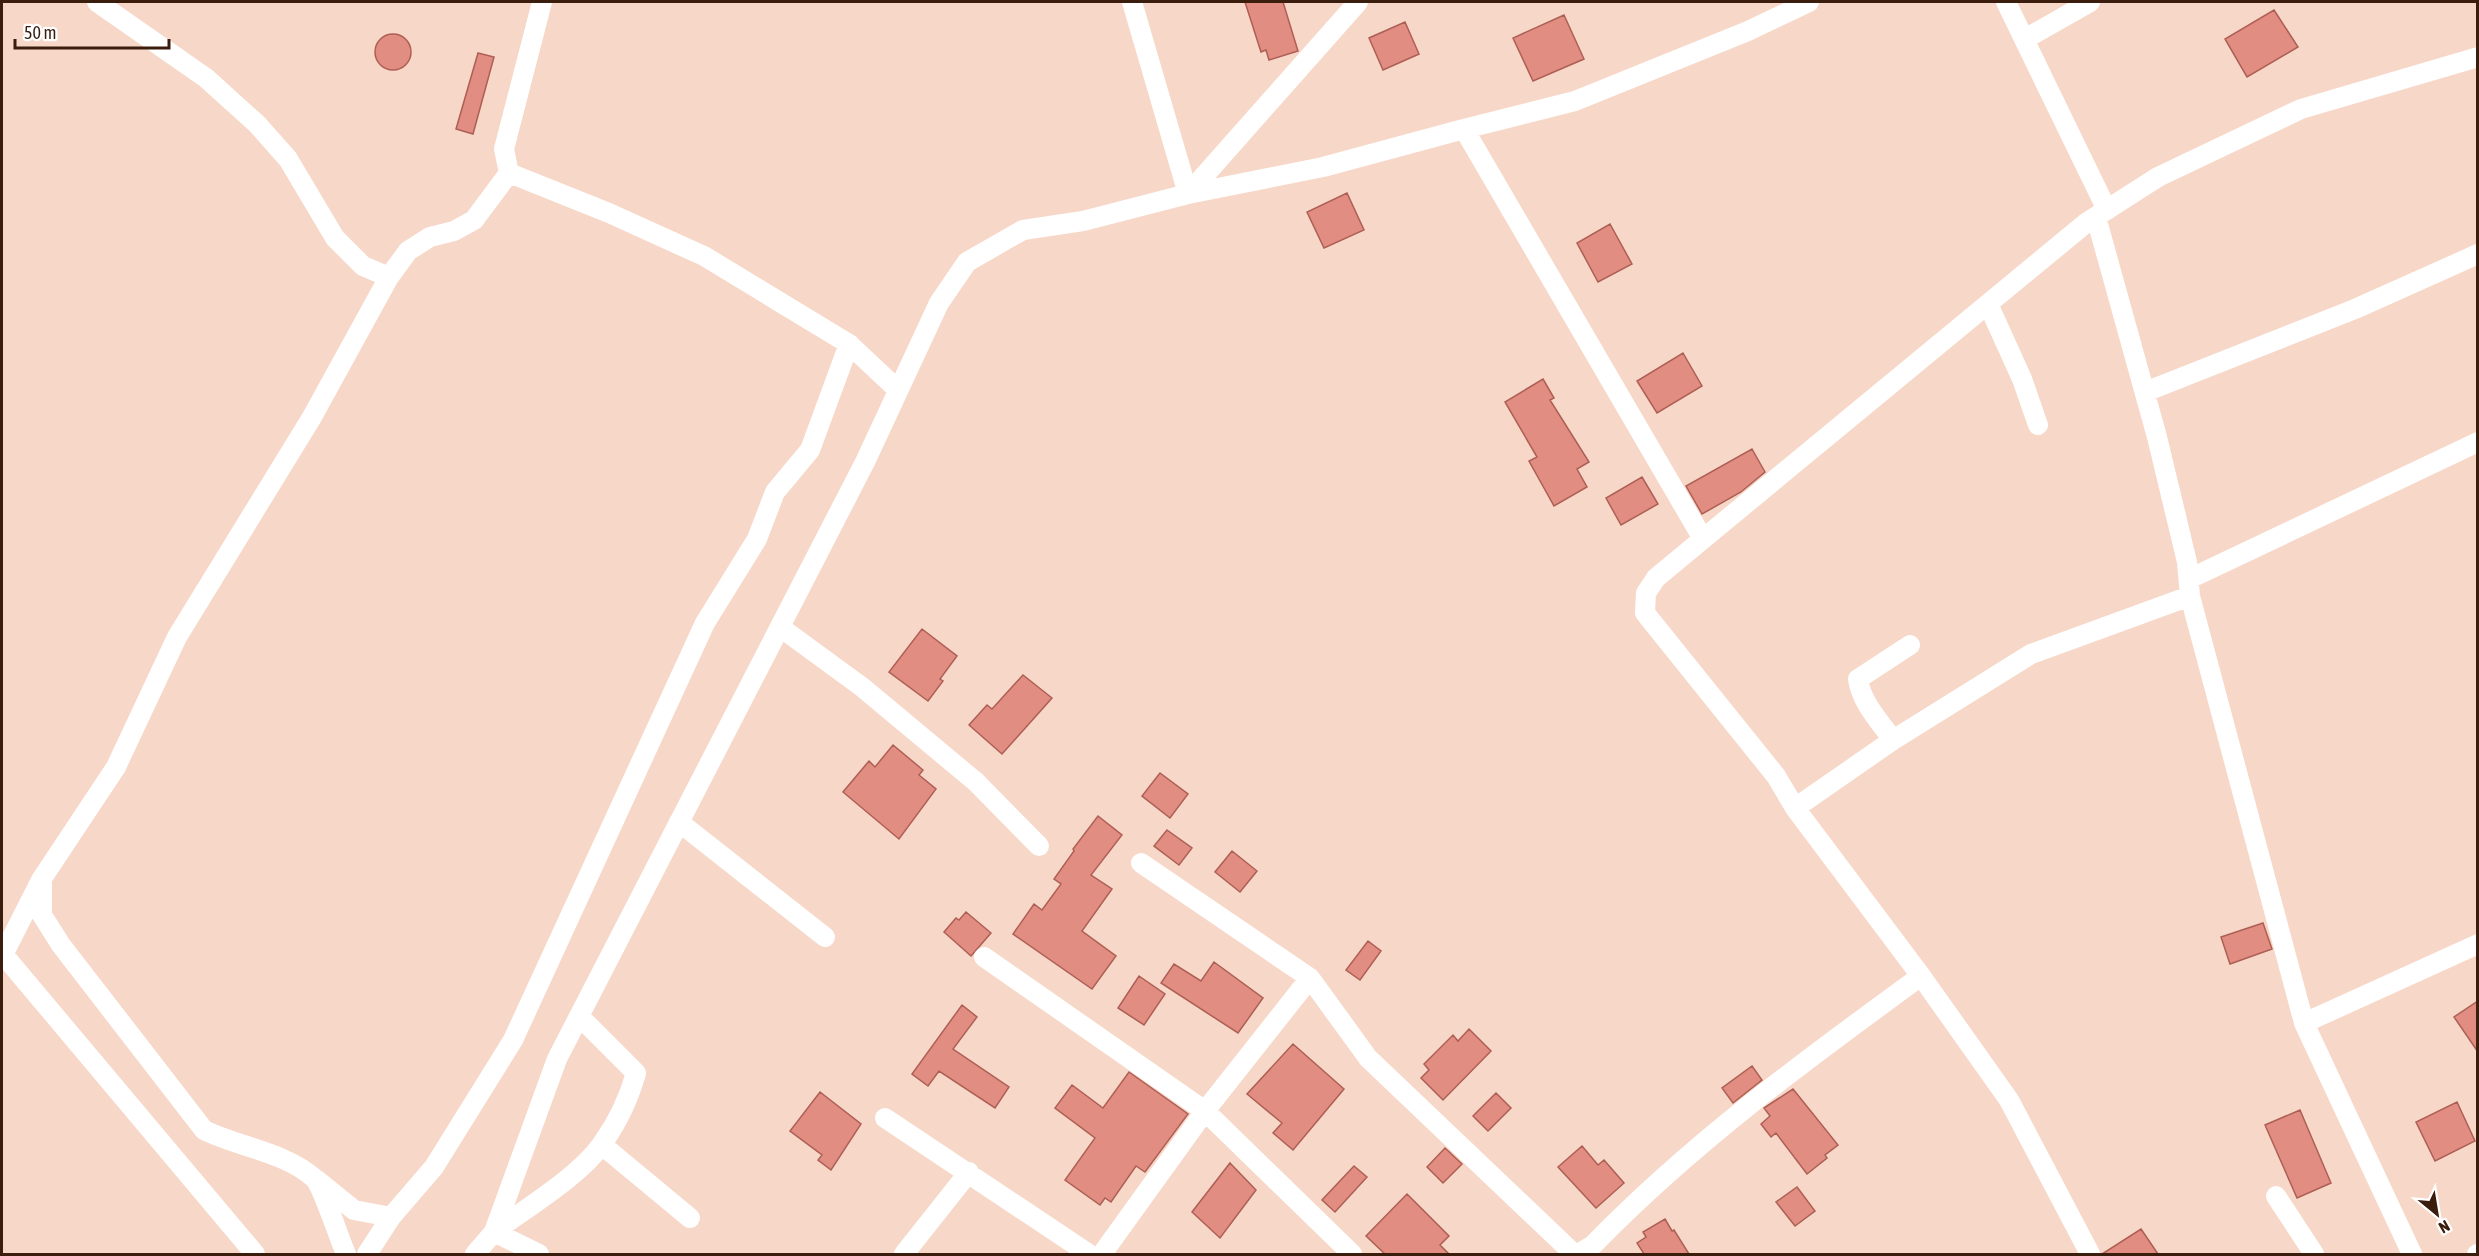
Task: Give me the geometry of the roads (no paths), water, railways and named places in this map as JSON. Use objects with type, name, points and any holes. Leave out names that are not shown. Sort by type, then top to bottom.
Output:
[{"type":"street","points":[[97,2],[206,78],[257,124],[288,159],[335,238],[363,266],[388,277]]},
{"type":"street","points":[[255,1254],[2,954],[42,879],[116,767],[177,637],[312,417],[388,277],[408,251],[430,237],[454,231],[474,220],[509,173],[504,148],[542,2]]},
{"type":"street","points":[[1132,2],[1188,194]]},
{"type":"street","points":[[1188,194],[1358,2]]},
{"type":"street","points":[[494,1232],[557,1059],[780,627],[939,303],[967,262],[1023,231],[1083,221],[1188,194],[1323,167],[1575,101],[1748,31],[1809,2]]},
{"type":"street","points":[[2006,2],[2025,39],[2102,213],[2189,587],[2304,1023],[2412,1254]]},
{"type":"street","points":[[2025,39],[2090,2]]},
{"type":"street","points":[[2090,1254],[2009,1100],[1922,976],[1795,808],[1776,776],[1645,613],[1646,593],[1656,578],[2102,213],[2158,177],[2301,110],[2478,57]]},
{"type":"street","points":[[1464,129],[1703,539]]},
{"type":"street","points":[[509,173],[609,213],[704,256],[849,344],[898,390]]},
{"type":"street","points":[[2145,392],[2355,309],[2478,254]]},
{"type":"street","points":[[1988,304],[2022,379],[2038,425]]},
{"type":"street","points":[[367,1254],[391,1217],[434,1167],[513,1040],[705,623],[758,539],[775,492],[810,450],[849,344]]},
{"type":"street","points":[[1795,808],[1893,740],[2031,654],[2189,587],[2478,442]]},
{"type":"street","points":[[780,627],[862,687],[976,782],[1039,846]]},
{"type":"street","points":[[1893,740],[1859,688],[1858,679],[1910,645]]},
{"type":"street","points":[[679,822],[825,937]]},
{"type":"street","points":[[1141,863],[1310,978],[1368,1058],[1586,1252],[1656,1183],[1781,1078],[1922,976]]},
{"type":"street","points":[[42,879],[42,915],[61,945],[204,1130],[230,1143],[273,1154],[315,1178],[354,1210],[391,1217]]},
{"type":"street","points":[[2304,1023],[2478,944]]},
{"type":"street","points":[[984,957],[1205,1111],[1352,1254]]},
{"type":"street","points":[[1102,1254],[1205,1111],[1310,978]]},
{"type":"street","points":[[475,1254],[494,1232],[569,1177],[602,1146],[630,1095],[636,1073],[579,1016]]},
{"type":"street","points":[[885,1118],[1089,1254]]},
{"type":"street","points":[[602,1146],[690,1218]]},
{"type":"street","points":[[904,1254],[969,1172]]},
{"type":"street","points":[[315,1178],[346,1254]]},
{"type":"street","points":[[2276,1196],[2314,1254]]},
{"type":"street","points":[[494,1232],[539,1254]]}]
